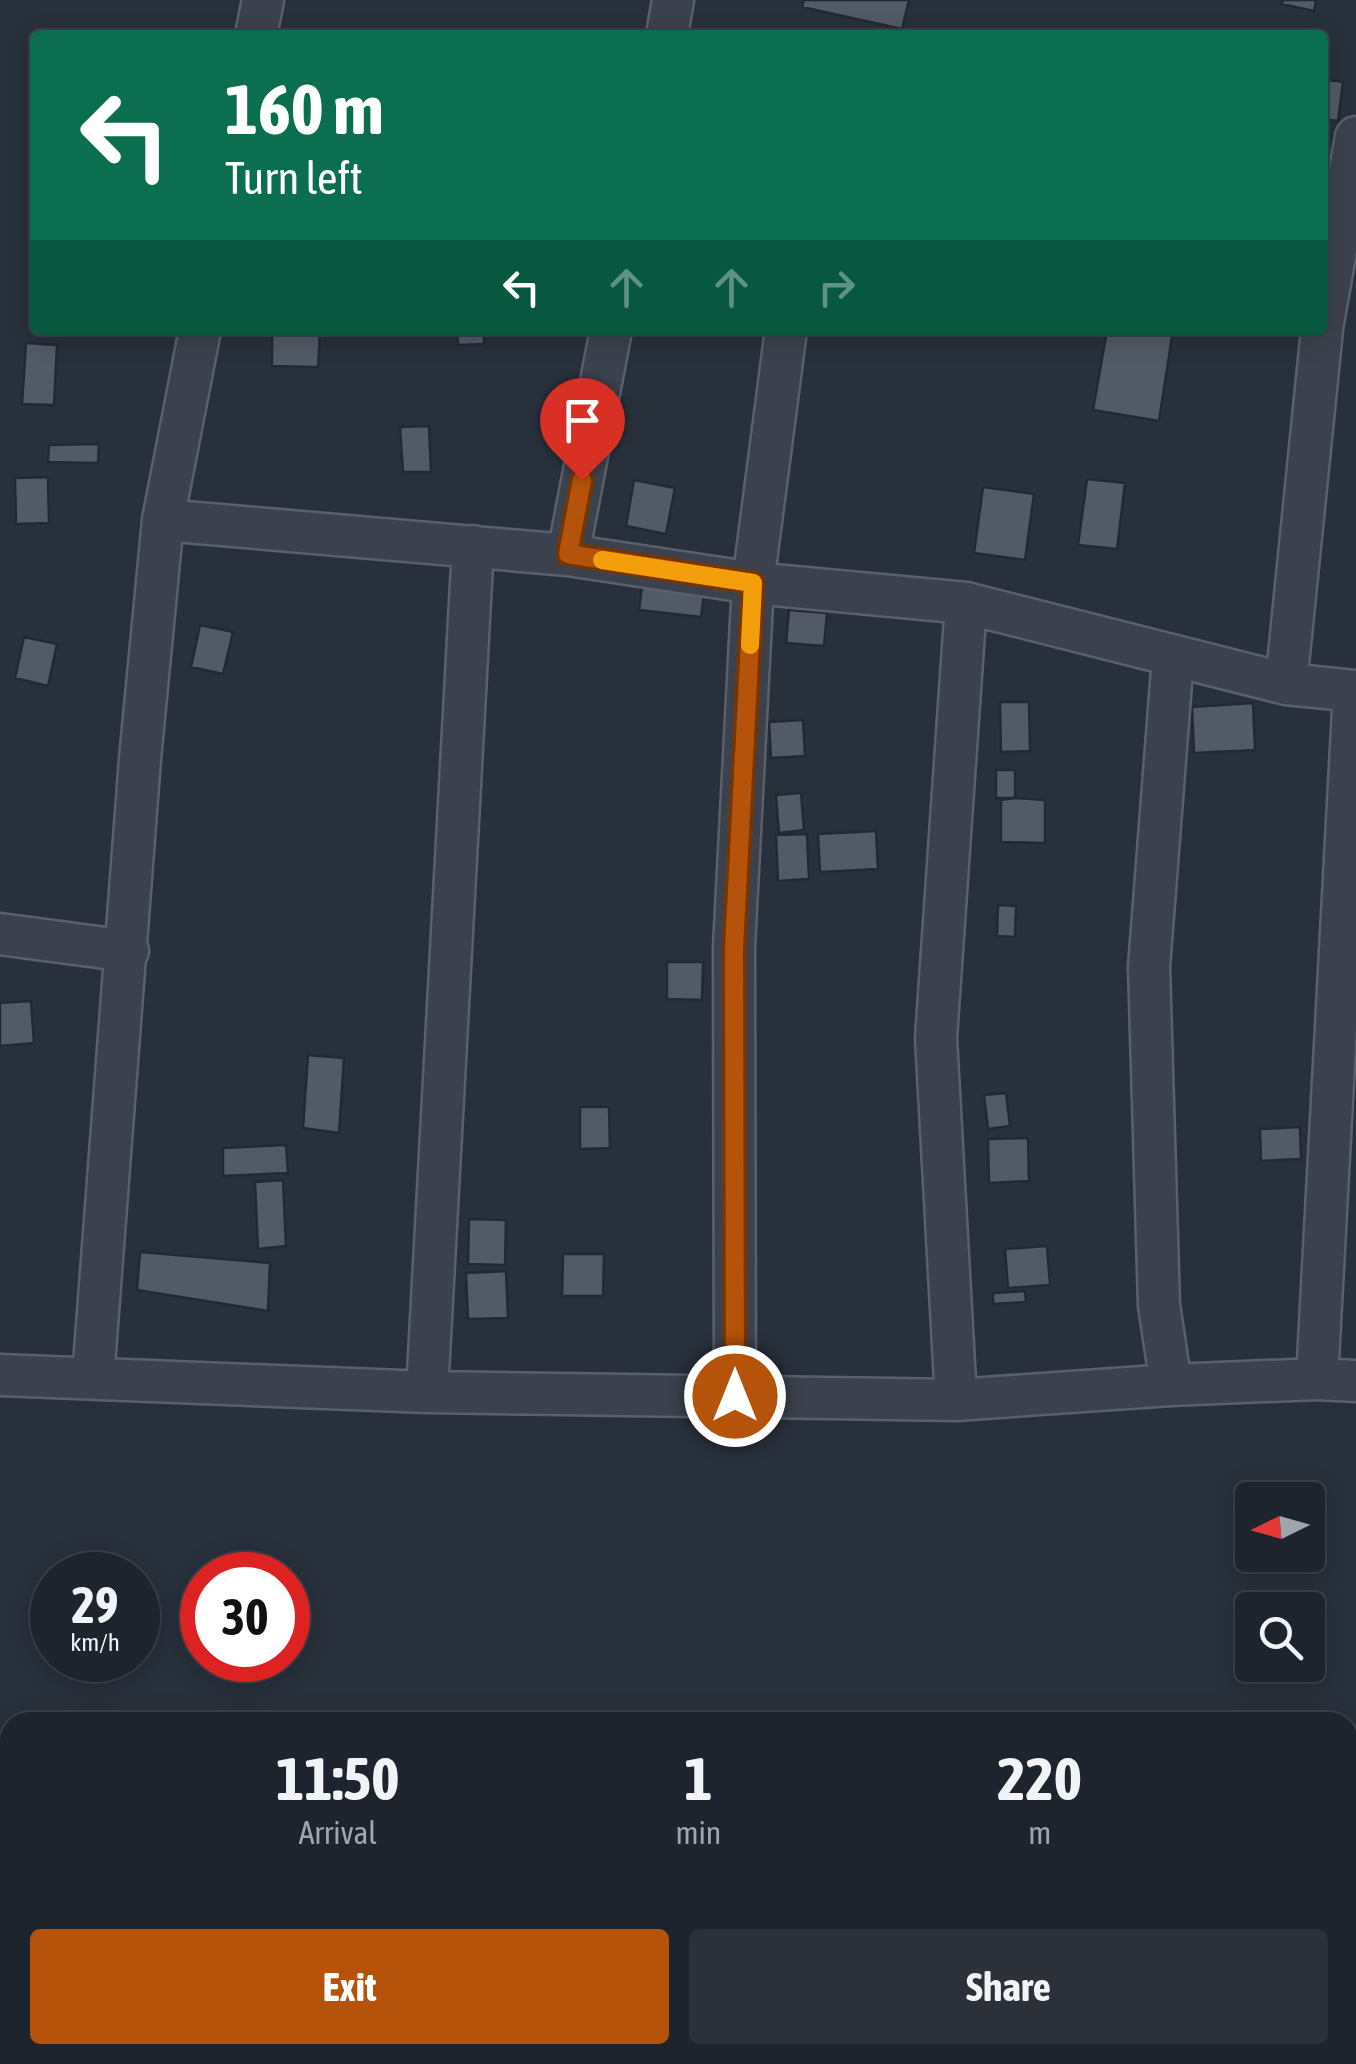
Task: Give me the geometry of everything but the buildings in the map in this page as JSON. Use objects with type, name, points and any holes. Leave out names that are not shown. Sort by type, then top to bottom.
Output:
[{"type":"street","points":[[257,30],[263,0]]},
{"type":"street","points":[[667,30],[673,0]]},
{"type":"street","points":[[1328,294],[1356,138]]},
{"type":"street","points":[[1328,328],[1356,330]]},
{"type":"street","points":[[93,1378],[140,759],[163,520],[199,335]]},
{"type":"street","points":[[568,554],[610,335]]},
{"type":"street","points":[[735,1396],[734,948],[753,583],[785,335]]},
{"type":"street","points":[[1286,684],[1321,335]]},
{"type":"street","points":[[0,1375],[427,1392],[956,1400],[1172,1385],[1337,1380],[1355,691],[1286,684],[966,603],[753,583],[568,554],[163,520]]},
{"type":"street","points":[[427,1392],[472,546]]},
{"type":"street","points":[[956,1400],[936,1038],[966,603]]},
{"type":"street","points":[[1172,1385],[1159,1305],[1149,966],[1173,657]]},
{"type":"street","points":[[0,934],[128,951]]},
{"type":"slow traffic","points":[[602,560],[753,583],[750,645]]},
{"type":"route","points":[[582,480],[568,554],[753,583],[734,948],[735,1396]]}]
